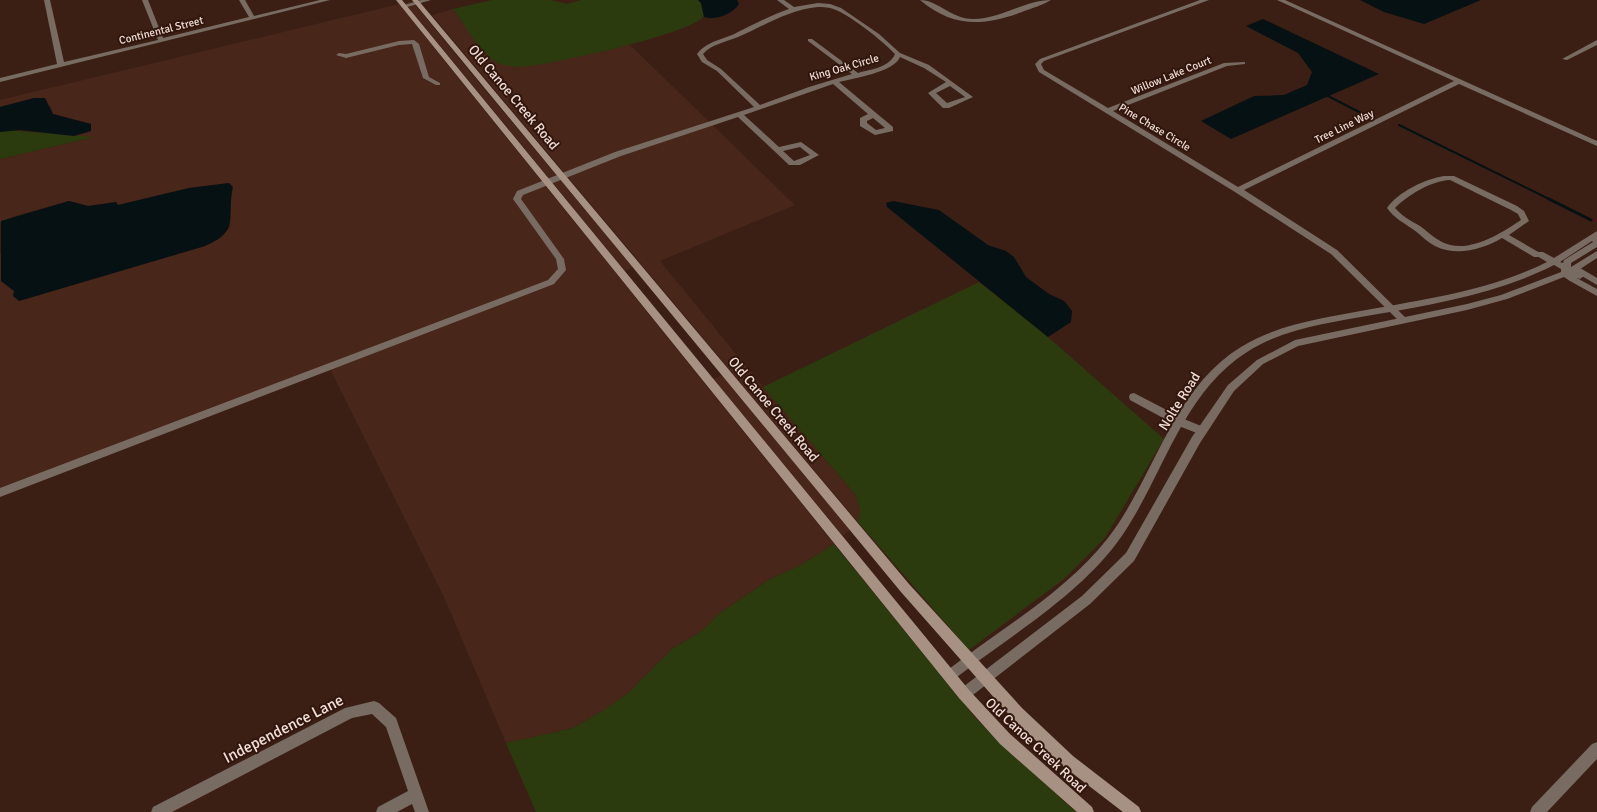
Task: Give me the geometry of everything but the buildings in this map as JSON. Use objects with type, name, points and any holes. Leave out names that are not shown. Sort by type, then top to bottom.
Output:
[{"type":"main road","name":"Old Canoe Creek Road","points":[[420,1],[563,177],[905,588],[1017,713],[1068,761],[1134,812]]},
{"type":"main road","name":"Old Canoe Creek Road","points":[[401,3],[964,694],[1005,738],[1087,812]]},
{"type":"main road","points":[[623,275],[639,268]]},
{"type":"street","points":[[47,0],[61,65]]},
{"type":"street","points":[[145,0],[161,40]]},
{"type":"street","points":[[242,0],[252,18]]},
{"type":"street","name":"Continental Street","points":[[0,80],[327,0]]},
{"type":"street","points":[[782,1],[792,0]]},
{"type":"street","points":[[923,0],[951,17],[975,22],[988,20],[1048,0]]},
{"type":"street","name":"Pine Chase Circle","points":[[1206,0],[1042,60],[1038,64],[1041,71],[1238,190],[1334,252],[1403,320]]},
{"type":"street","points":[[1280,0],[1597,144]]},
{"type":"street","points":[[401,3],[420,1]]},
{"type":"street","points":[[782,1],[794,10]]},
{"type":"street","name":"King Oak Circle","points":[[0,493],[551,282],[562,270],[560,259],[517,199],[520,193],[618,154],[739,114],[834,80],[886,67],[895,61],[898,54],[889,43],[830,3],[794,10],[768,18],[737,35],[704,48],[700,54],[704,60],[719,70],[758,107]]},
{"type":"street","points":[[810,40],[856,74]]},
{"type":"street","points":[[339,55],[346,56],[399,43],[414,42],[417,45],[426,78],[438,84]]},
{"type":"street","points":[[1565,59],[1597,42]]},
{"type":"street","points":[[898,54],[914,58],[950,83],[970,98],[946,106],[933,97],[931,92],[950,83]]},
{"type":"street","name":"Willow Lake Court","points":[[1108,111],[1226,64],[1243,63]]},
{"type":"street","points":[[834,80],[874,114],[890,129],[875,133],[867,129],[863,124],[863,120],[874,114]]},
{"type":"street","name":"Tree Line Way","points":[[1238,190],[1460,82]]},
{"type":"street","points":[[739,114],[778,150]]},
{"type":"street","points":[[1451,178],[1487,194],[1522,213],[1525,221],[1505,234],[1463,249],[1450,248],[1439,245],[1398,217],[1391,208],[1395,202],[1432,182],[1451,178]]},
{"type":"street","points":[[1505,234],[1538,254],[1597,284]]},
{"type":"street","points":[[1596,235],[1597,243],[1567,262],[1572,272],[1597,293]]},
{"type":"street","name":"Nolte Road","points":[[949,676],[1069,584],[1111,542],[1137,502],[1180,422],[1210,376],[1242,351],[1282,331],[1492,286],[1544,267],[1596,235]]},
{"type":"street","points":[[1538,254],[1544,267]]},
{"type":"street","points":[[964,694],[1086,600],[1130,557],[1202,431],[1231,388],[1274,353],[1305,340],[1490,302],[1572,272],[1597,254]]},
{"type":"street","points":[[1515,293],[1517,287],[1557,269],[1558,266],[1554,262]]},
{"type":"street","points":[[1134,397],[1180,422],[1202,431]]},
{"type":"street","name":"Independence Lane","points":[[158,812],[350,712],[374,707],[391,723],[422,812]]},
{"type":"street","points":[[1537,812],[1597,749]]},
{"type":"street","points":[[383,812],[416,794]]},
{"type":"shaded area","points":[[698,0],[737,0],[739,4],[728,14],[708,18],[704,17],[701,3]]},
{"type":"shaded area","points":[[1360,0],[1481,0],[1424,24],[1384,12]]},
{"type":"shaded area","points":[[412,1],[633,267],[625,271],[405,3]]},
{"type":"shaded area","points":[[399,4],[834,544],[799,566],[770,579],[720,613],[699,633],[673,648],[629,692],[604,710],[573,728],[506,743],[444,597],[328,365],[0,494],[0,252],[2,258],[1,281],[14,291],[19,301],[205,246],[230,228],[231,195],[229,183],[189,188],[118,205],[116,202],[88,206],[69,201],[15,216],[0,223],[0,159],[90,138],[74,136],[91,131],[91,124],[53,114],[51,107],[34,98],[0,107],[0,100]]},
{"type":"shaded area","points":[[453,9],[483,50],[569,58],[629,44],[795,205],[660,261],[763,387],[855,494],[860,508],[860,517],[857,521],[432,15]]},
{"type":"shaded area","points":[[1263,19],[1379,74],[1231,139],[1201,121],[1254,96],[1284,95],[1307,85],[1312,72],[1298,53],[1246,26]]},
{"type":"shaded area","points":[[34,98],[45,98],[53,114],[91,124],[91,131],[74,136],[20,130],[0,132],[0,107]]},
{"type":"shaded area","points":[[229,183],[233,187],[228,229],[224,235],[205,246],[19,301],[13,296],[14,291],[1,281],[1,221],[69,201],[88,206],[116,202],[118,205],[189,188]]},
{"type":"shaded area","points":[[893,201],[939,210],[988,245],[1006,251],[1014,257],[1026,277],[1049,294],[1064,301],[1072,311],[1071,322],[1048,337],[887,207],[886,203]]},
{"type":"shaded area","points":[[723,375],[850,530],[843,536],[713,379]]},
{"type":"green space","points":[[492,0],[551,0],[567,4],[581,0],[698,0],[701,3],[704,16],[694,23],[647,40],[558,61],[517,67],[500,64],[487,55],[474,40],[453,9]]},
{"type":"green space","points":[[5,130],[94,137],[0,159],[0,132]]},
{"type":"green space","points":[[979,282],[1048,337],[1164,439],[1105,538],[1064,579],[969,650],[857,521],[860,511],[855,494],[763,387]]},
{"type":"green space","points":[[834,544],[973,715],[1001,744],[1076,812],[536,812],[506,743],[573,728],[604,710],[629,692],[673,648],[699,633],[720,613],[770,579],[799,566]]},
{"type":"waterway","points":[[1326,95],[1365,115]]},
{"type":"waterway","points":[[1399,125],[1551,200]]},
{"type":"waterway","points":[[1551,200],[1591,220]]}]
